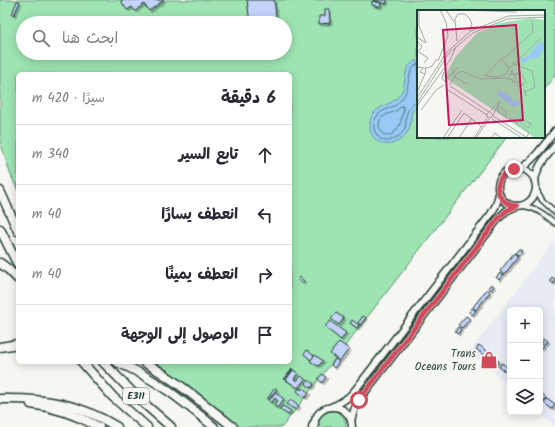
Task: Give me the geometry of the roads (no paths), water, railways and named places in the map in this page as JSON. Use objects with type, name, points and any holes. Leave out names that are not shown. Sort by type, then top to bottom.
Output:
[{"type":"highway","points":[[0,191],[16,227]]},
{"type":"highway","points":[[9,213],[16,222]]},
{"type":"highway","points":[[0,229],[16,260]]},
{"type":"highway","points":[[0,263],[16,277]]},
{"type":"highway","points":[[0,347],[16,344]]},
{"type":"highway","name":"E311","points":[[84,364],[113,397],[147,427]]},
{"type":"highway","name":"E311","points":[[106,364],[140,400],[171,427]]},
{"type":"highway","points":[[122,364],[140,372],[168,390],[214,427]]},
{"type":"highway","points":[[147,364],[176,382],[233,427]]},
{"type":"highway","points":[[0,399],[24,398],[68,405],[96,416],[117,427]]},
{"type":"highway","points":[[0,399],[51,408],[78,417],[99,427]]},
{"type":"street","points":[[520,169],[530,162],[555,131]]},
{"type":"street","points":[[351,424],[355,407],[363,394],[498,219],[506,211],[528,203],[532,199],[536,186],[537,172],[555,146]]},
{"type":"street","points":[[555,212],[542,200],[534,179],[528,172],[520,169],[509,170],[500,178],[498,183],[499,194],[506,203],[511,206],[528,206],[538,210],[555,223]]},
{"type":"street","points":[[314,426],[316,418],[322,410],[339,404],[356,389],[491,214],[496,205],[499,194]]},
{"type":"street","points":[[331,407],[336,407],[346,412],[349,416],[351,424]]},
{"type":"water","points":[[417,61],[417,105],[412,112],[410,126],[406,134],[397,142],[393,144],[381,143],[375,139],[371,133],[371,118],[378,109],[397,98],[401,93],[407,70]]},
{"type":"place","name":"Trans Oceans Tours","points":[[489,360]]}]
